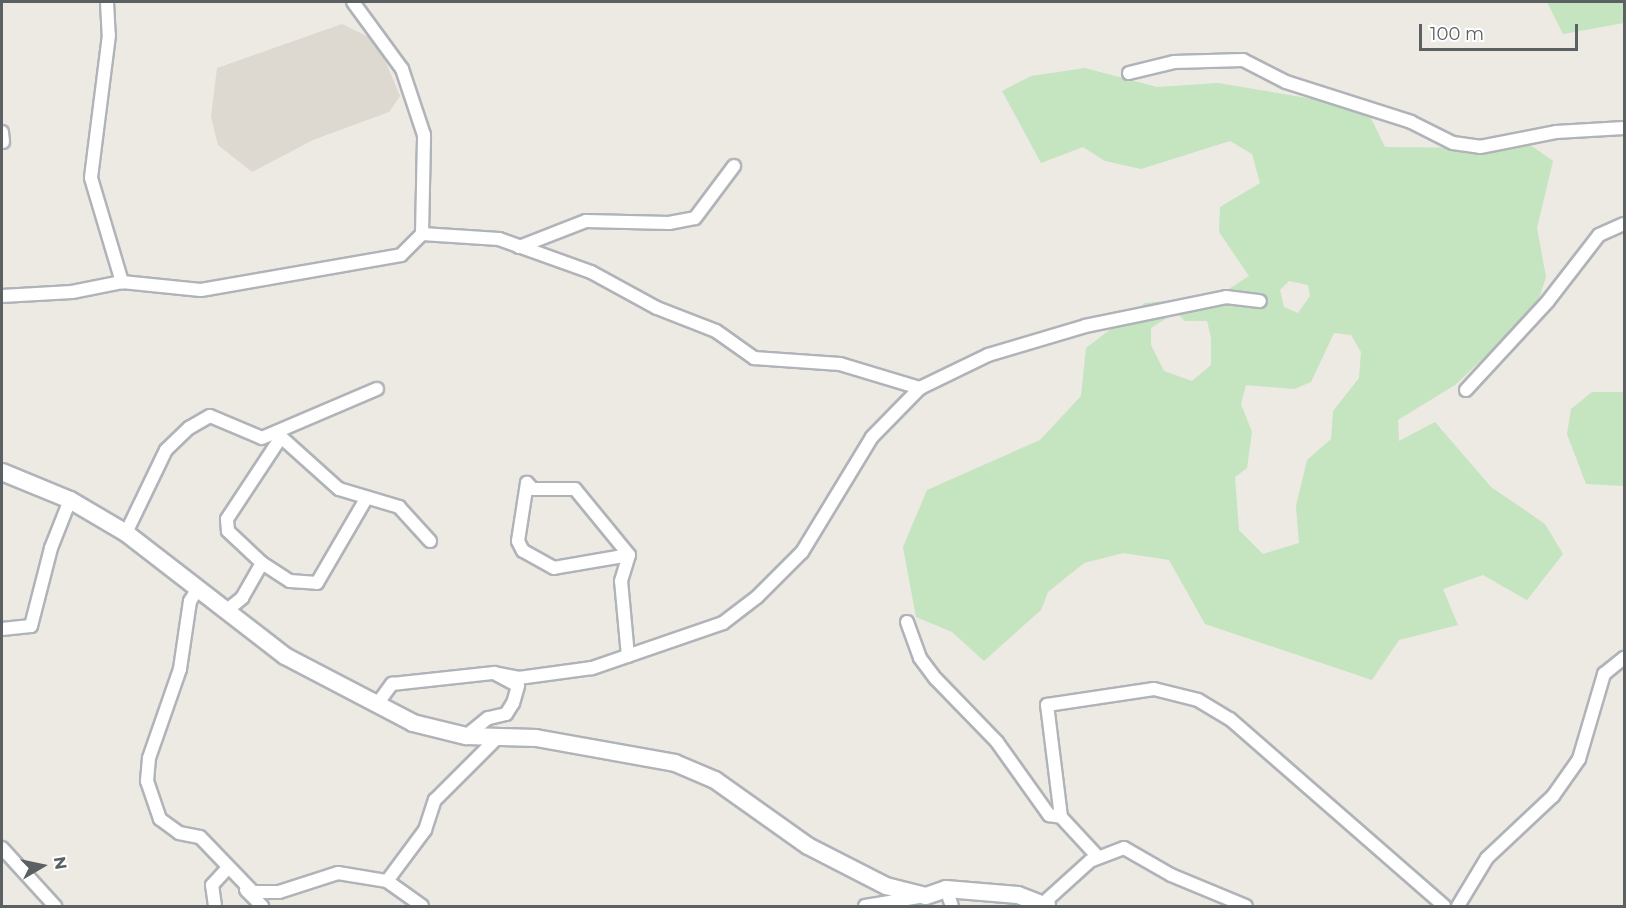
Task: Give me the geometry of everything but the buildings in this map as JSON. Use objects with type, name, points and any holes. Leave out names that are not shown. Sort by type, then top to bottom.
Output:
[{"type":"main road","points":[[2,472],[70,500],[126,533],[285,656],[413,723],[466,736],[495,740],[536,738],[675,763],[715,780],[774,825],[850,869],[926,896],[946,889],[1018,895],[1048,906]]},
{"type":"street","points":[[107,2],[109,35],[91,178],[122,282]]},
{"type":"street","points":[[2,296],[72,292],[122,282],[201,290],[401,255],[422,234],[424,135],[414,98],[402,69],[353,2]]},
{"type":"street","points":[[1129,73],[1174,62],[1243,60],[1295,85],[1411,122],[1453,143],[1480,147],[1556,132],[1624,128]]},
{"type":"street","points":[[519,247],[586,221],[669,224],[695,218],[734,166]]},
{"type":"street","points":[[1466,390],[1561,287],[1599,235],[1624,224]]},
{"type":"street","points":[[422,234],[499,239],[591,272],[657,309],[716,331],[754,358],[840,364],[920,387]]},
{"type":"street","points":[[378,703],[392,684],[494,673],[519,678],[560,675],[628,656],[723,622],[757,597],[802,552],[872,437],[920,387],[988,355],[1085,327],[1226,297],[1260,301]]},
{"type":"street","points":[[262,438],[377,389]]},
{"type":"street","points":[[126,533],[166,450],[189,428],[210,416],[262,438],[281,437],[339,489],[399,507],[430,541]]},
{"type":"street","points":[[281,437],[226,525],[262,562],[290,581],[317,583],[367,497]]},
{"type":"street","points":[[527,483],[532,489],[575,489],[629,555],[554,568],[523,550],[518,541],[527,483]]},
{"type":"street","points":[[2,629],[31,626],[51,548],[70,500]]},
{"type":"street","points":[[628,656],[621,581],[629,555]]},
{"type":"street","points":[[226,611],[242,598],[262,562]]},
{"type":"street","points":[[197,590],[147,781],[160,819],[179,833],[200,837],[262,906]]},
{"type":"street","points":[[907,622],[920,658],[936,679],[997,742],[1050,815],[1061,817]]},
{"type":"street","points":[[1458,906],[1487,858],[1553,796],[1579,759],[1604,674],[1624,658]]},
{"type":"street","points":[[466,736],[488,718],[506,714],[513,703],[518,686],[494,673]]},
{"type":"street","points":[[1098,857],[1061,817],[1047,705],[1154,689],[1198,700],[1230,719],[1444,906]]},
{"type":"street","points":[[387,881],[425,830],[435,800],[495,740]]},
{"type":"street","points":[[2,848],[55,906]]},
{"type":"street","points":[[1048,906],[1048,899],[1098,857],[1124,848],[1171,875],[1246,906]]},
{"type":"street","points":[[215,906],[212,885],[227,868]]},
{"type":"street","points":[[243,887],[279,892],[338,873],[387,881],[422,906]]},
{"type":"street","points":[[946,889],[951,906]]},
{"type":"street","points":[[865,906],[926,896]]},
{"type":"shaded area","points":[[342,24],[377,41],[400,96],[389,112],[313,140],[252,172],[218,145],[211,117],[217,68]]},
{"type":"green space","points":[[1547,2],[1624,2],[1624,23],[1563,34]]},
{"type":"green space","points":[[1085,68],[1157,87],[1218,83],[1366,108],[1385,147],[1484,148],[1526,142],[1553,161],[1537,228],[1546,277],[1530,326],[1494,348],[1455,385],[1398,420],[1399,441],[1435,422],[1491,487],[1545,524],[1563,554],[1527,600],[1483,575],[1443,589],[1458,625],[1399,640],[1372,680],[1205,624],[1169,560],[1123,553],[1084,563],[1048,592],[1041,610],[984,661],[952,632],[916,617],[903,547],[927,490],[1040,440],[1081,396],[1086,348],[1145,303],[1218,296],[1249,276],[1219,232],[1220,207],[1260,183],[1252,154],[1230,141],[1141,169],[1105,161],[1083,147],[1041,163],[1002,91],[1031,76]],"holes":[[[1289,281],[1308,285],[1310,296],[1298,313],[1284,307],[1280,290]],[[1176,312],[1185,321],[1207,321],[1211,338],[1211,365],[1192,381],[1164,371],[1151,345],[1151,328]],[[1334,333],[1351,335],[1361,352],[1359,378],[1333,411],[1331,439],[1307,460],[1296,506],[1299,543],[1263,554],[1239,530],[1235,477],[1247,468],[1252,432],[1241,404],[1246,385],[1294,389],[1311,382]]]},
{"type":"green space","points":[[1592,392],[1624,392],[1624,486],[1586,484],[1567,434],[1571,409]]}]
